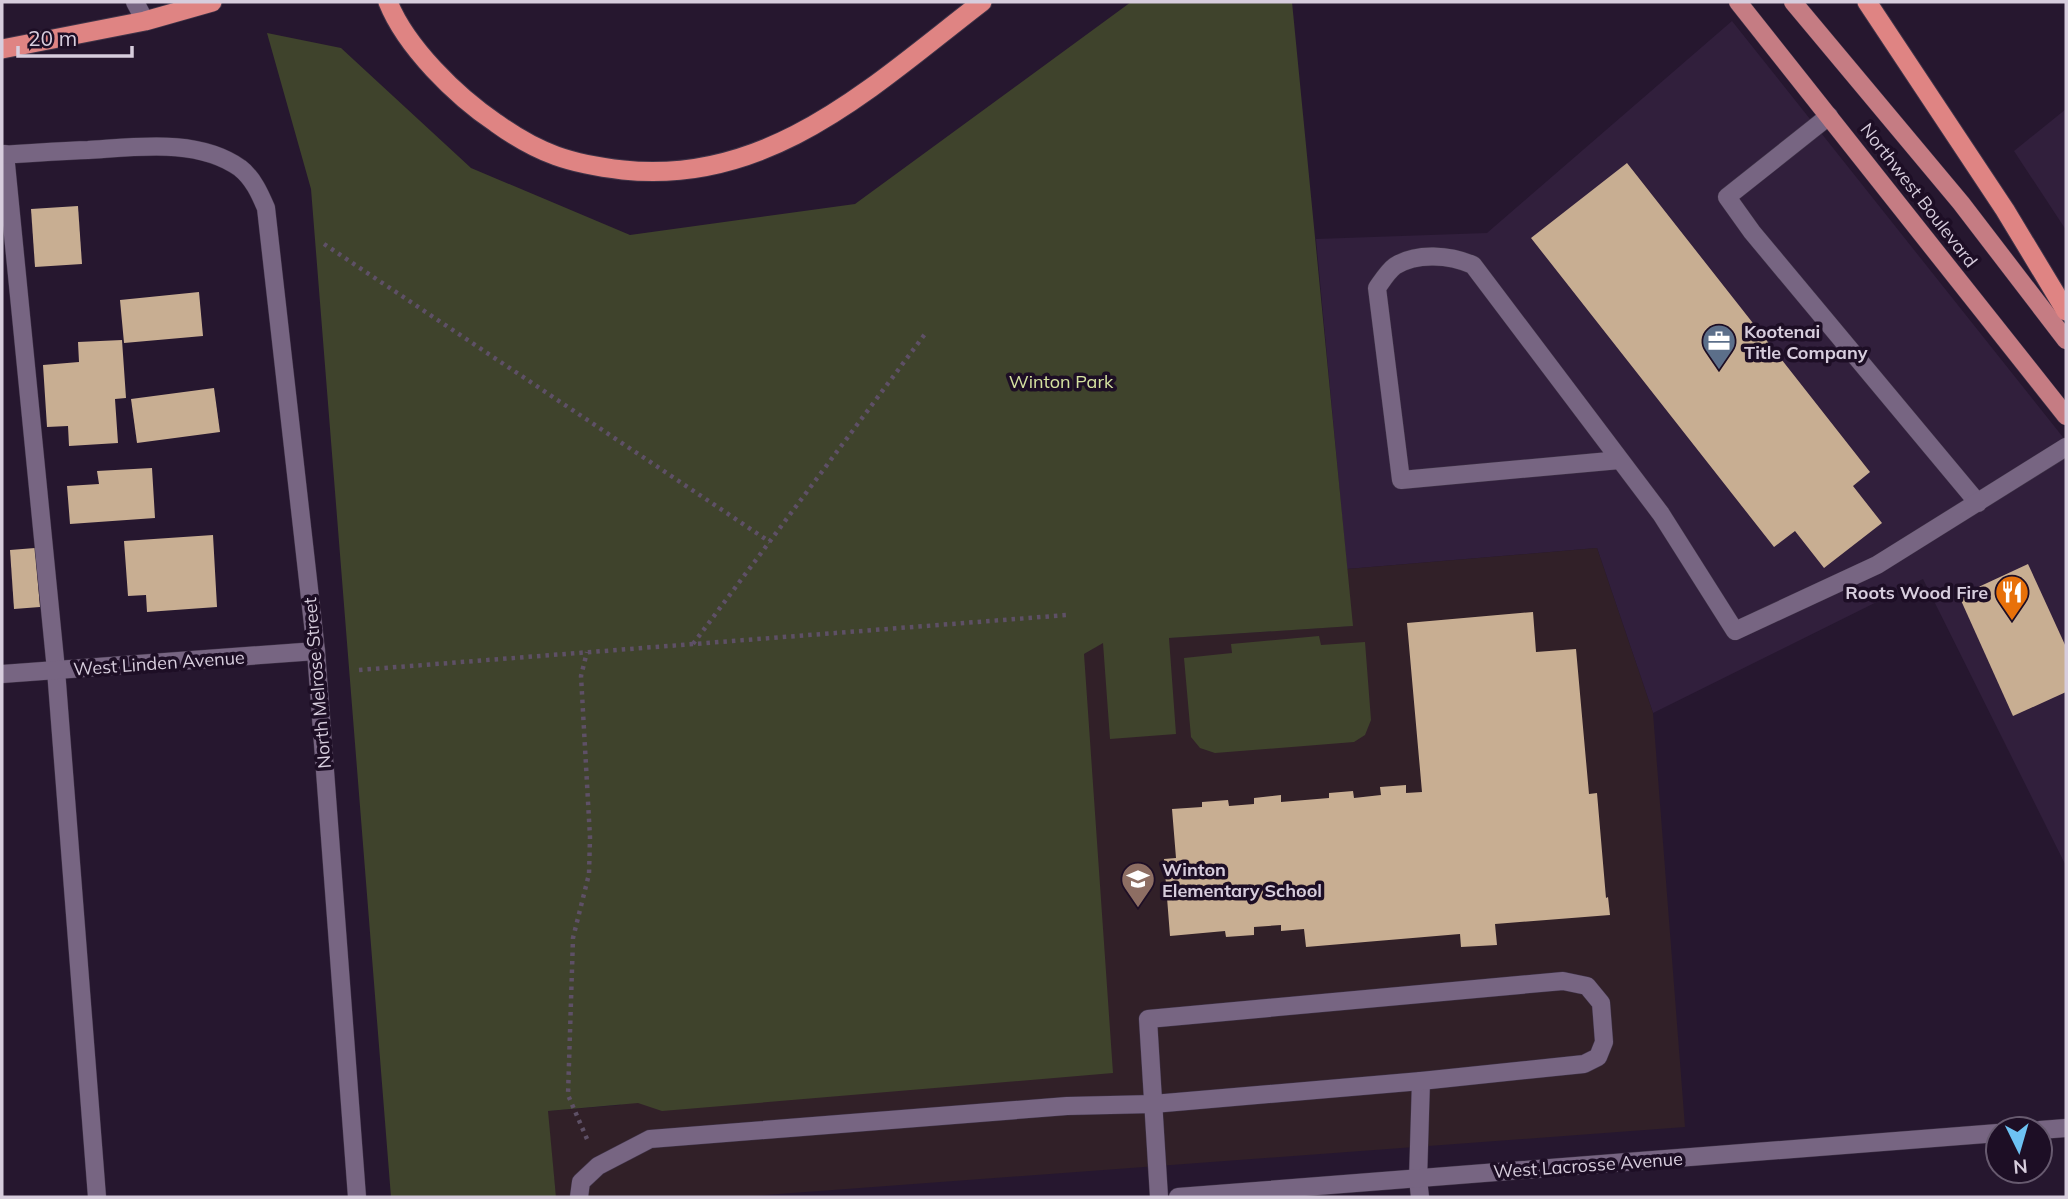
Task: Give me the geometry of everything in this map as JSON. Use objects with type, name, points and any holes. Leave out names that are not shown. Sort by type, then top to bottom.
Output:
[{"type":"highway","points":[[2,49],[145,21],[212,2]]},
{"type":"highway","points":[[388,2],[397,23],[441,76],[484,115],[523,142],[586,166],[640,172],[688,171],[750,156],[786,141],[838,111],[982,2]]},
{"type":"highway","points":[[1867,2],[2006,210],[2066,311]]},
{"type":"main road","name":"Northwest Boulevard","points":[[1738,2],[2066,416]]},
{"type":"main road","name":"Northwest Boulevard","points":[[1793,2],[1961,204],[2066,340]]},
{"type":"street","points":[[135,2],[145,21]]},
{"type":"street","points":[[1829,116],[1727,197],[1752,232],[1978,503]]},
{"type":"street","name":"North Melrose Street","points":[[3,155],[155,146],[200,151],[238,166],[247,174],[266,208],[316,651],[357,1197]]},
{"type":"street","points":[[3,155],[57,670],[97,1197]]},
{"type":"street","points":[[1620,460],[1401,480],[1377,288],[1393,267],[1410,259],[1458,258],[1473,265],[1661,514],[1735,631],[1877,565],[2066,447]]},
{"type":"street","name":"West Linden Avenue","points":[[2,674],[316,651]]},
{"type":"street","points":[[579,1197],[581,1182],[598,1166],[650,1139],[1067,1106],[1153,1104],[1584,1064],[1598,1057],[1604,1042],[1601,1003],[1587,986],[1563,981],[1148,1019],[1153,1104],[1159,1197]]},
{"type":"street","points":[[1420,1197],[1418,1179],[1421,1081]]},
{"type":"street","name":"West Lacrosse Avenue","points":[[1178,1197],[1984,1134]]},
{"type":"path","points":[[324,244],[770,542]]},
{"type":"path","points":[[693,644],[925,334]]},
{"type":"path","points":[[359,670],[1067,615]]},
{"type":"path","points":[[587,652],[581,676],[590,837],[589,874],[573,939],[568,1095],[598,1166]]},
{"type":"shaded area","points":[[1732,21],[2066,441],[2066,866],[1923,579],[1653,713],[1597,548],[1347,569],[1316,239],[1487,233]]},
{"type":"shaded area","points":[[2066,109],[2066,230],[2014,151]]},
{"type":"shaded area","name":"Winton Elementary School","points":[[1597,548],[1653,713],[1685,1127],[739,1197],[556,1197],[547,1111],[620,1105],[1084,654],[1103,642],[1352,626],[1347,569]]},
{"type":"green space","name":"Winton Park","points":[[1131,2],[1292,2],[1353,626],[1169,638],[1176,734],[1110,739],[1103,643],[1084,654],[1113,1073],[662,1111],[638,1103],[548,1111],[556,1197],[391,1197],[311,189],[267,33],[341,48],[471,168],[630,235],[855,204]]},
{"type":"green space","points":[[1319,636],[1321,645],[1365,642],[1371,720],[1365,735],[1354,742],[1215,753],[1200,748],[1191,737],[1184,658],[1232,653],[1231,644]]},
{"type":"building","points":[[1627,163],[1870,472],[1853,486],[1882,523],[1824,568],[1795,531],[1774,547],[1531,238]]},
{"type":"building","points":[[78,206],[82,264],[35,267],[31,209]]},
{"type":"building","points":[[199,292],[203,336],[124,343],[120,300]]},
{"type":"building","points":[[122,340],[126,398],[115,399],[118,443],[69,446],[68,426],[47,427],[43,365],[79,362],[78,342]]},
{"type":"building","points":[[214,388],[220,432],[137,443],[131,399]]},
{"type":"building","points":[[152,468],[155,518],[70,524],[67,486],[99,484],[97,471]]},
{"type":"building","points":[[213,535],[217,607],[147,612],[146,595],[128,596],[124,541]]},
{"type":"building","points":[[35,548],[40,607],[14,609],[10,550]]},
{"type":"building","name":"Roots Wood Fire","points":[[2028,564],[2066,647],[2066,692],[2013,716],[1959,596]]},
{"type":"building","points":[[1533,612],[1536,652],[1576,649],[1589,794],[1597,793],[1606,898],[1608,897],[1610,915],[1495,924],[1497,945],[1461,947],[1460,934],[1306,947],[1304,929],[1281,931],[1281,925],[1254,927],[1254,935],[1226,937],[1225,931],[1170,936],[1164,859],[1176,858],[1172,809],[1202,807],[1202,802],[1228,800],[1229,806],[1254,804],[1254,798],[1281,795],[1281,802],[1329,798],[1329,793],[1353,791],[1354,798],[1381,795],[1380,787],[1406,785],[1406,793],[1422,792],[1407,623]]},
{"type":"place","name":"Kootenai Title Company","points":[[1719,371]]},
{"type":"place","name":"Roots Wood Fire","points":[[2012,622]]},
{"type":"place","name":"Winton Elementary School","points":[[1138,909]]}]
